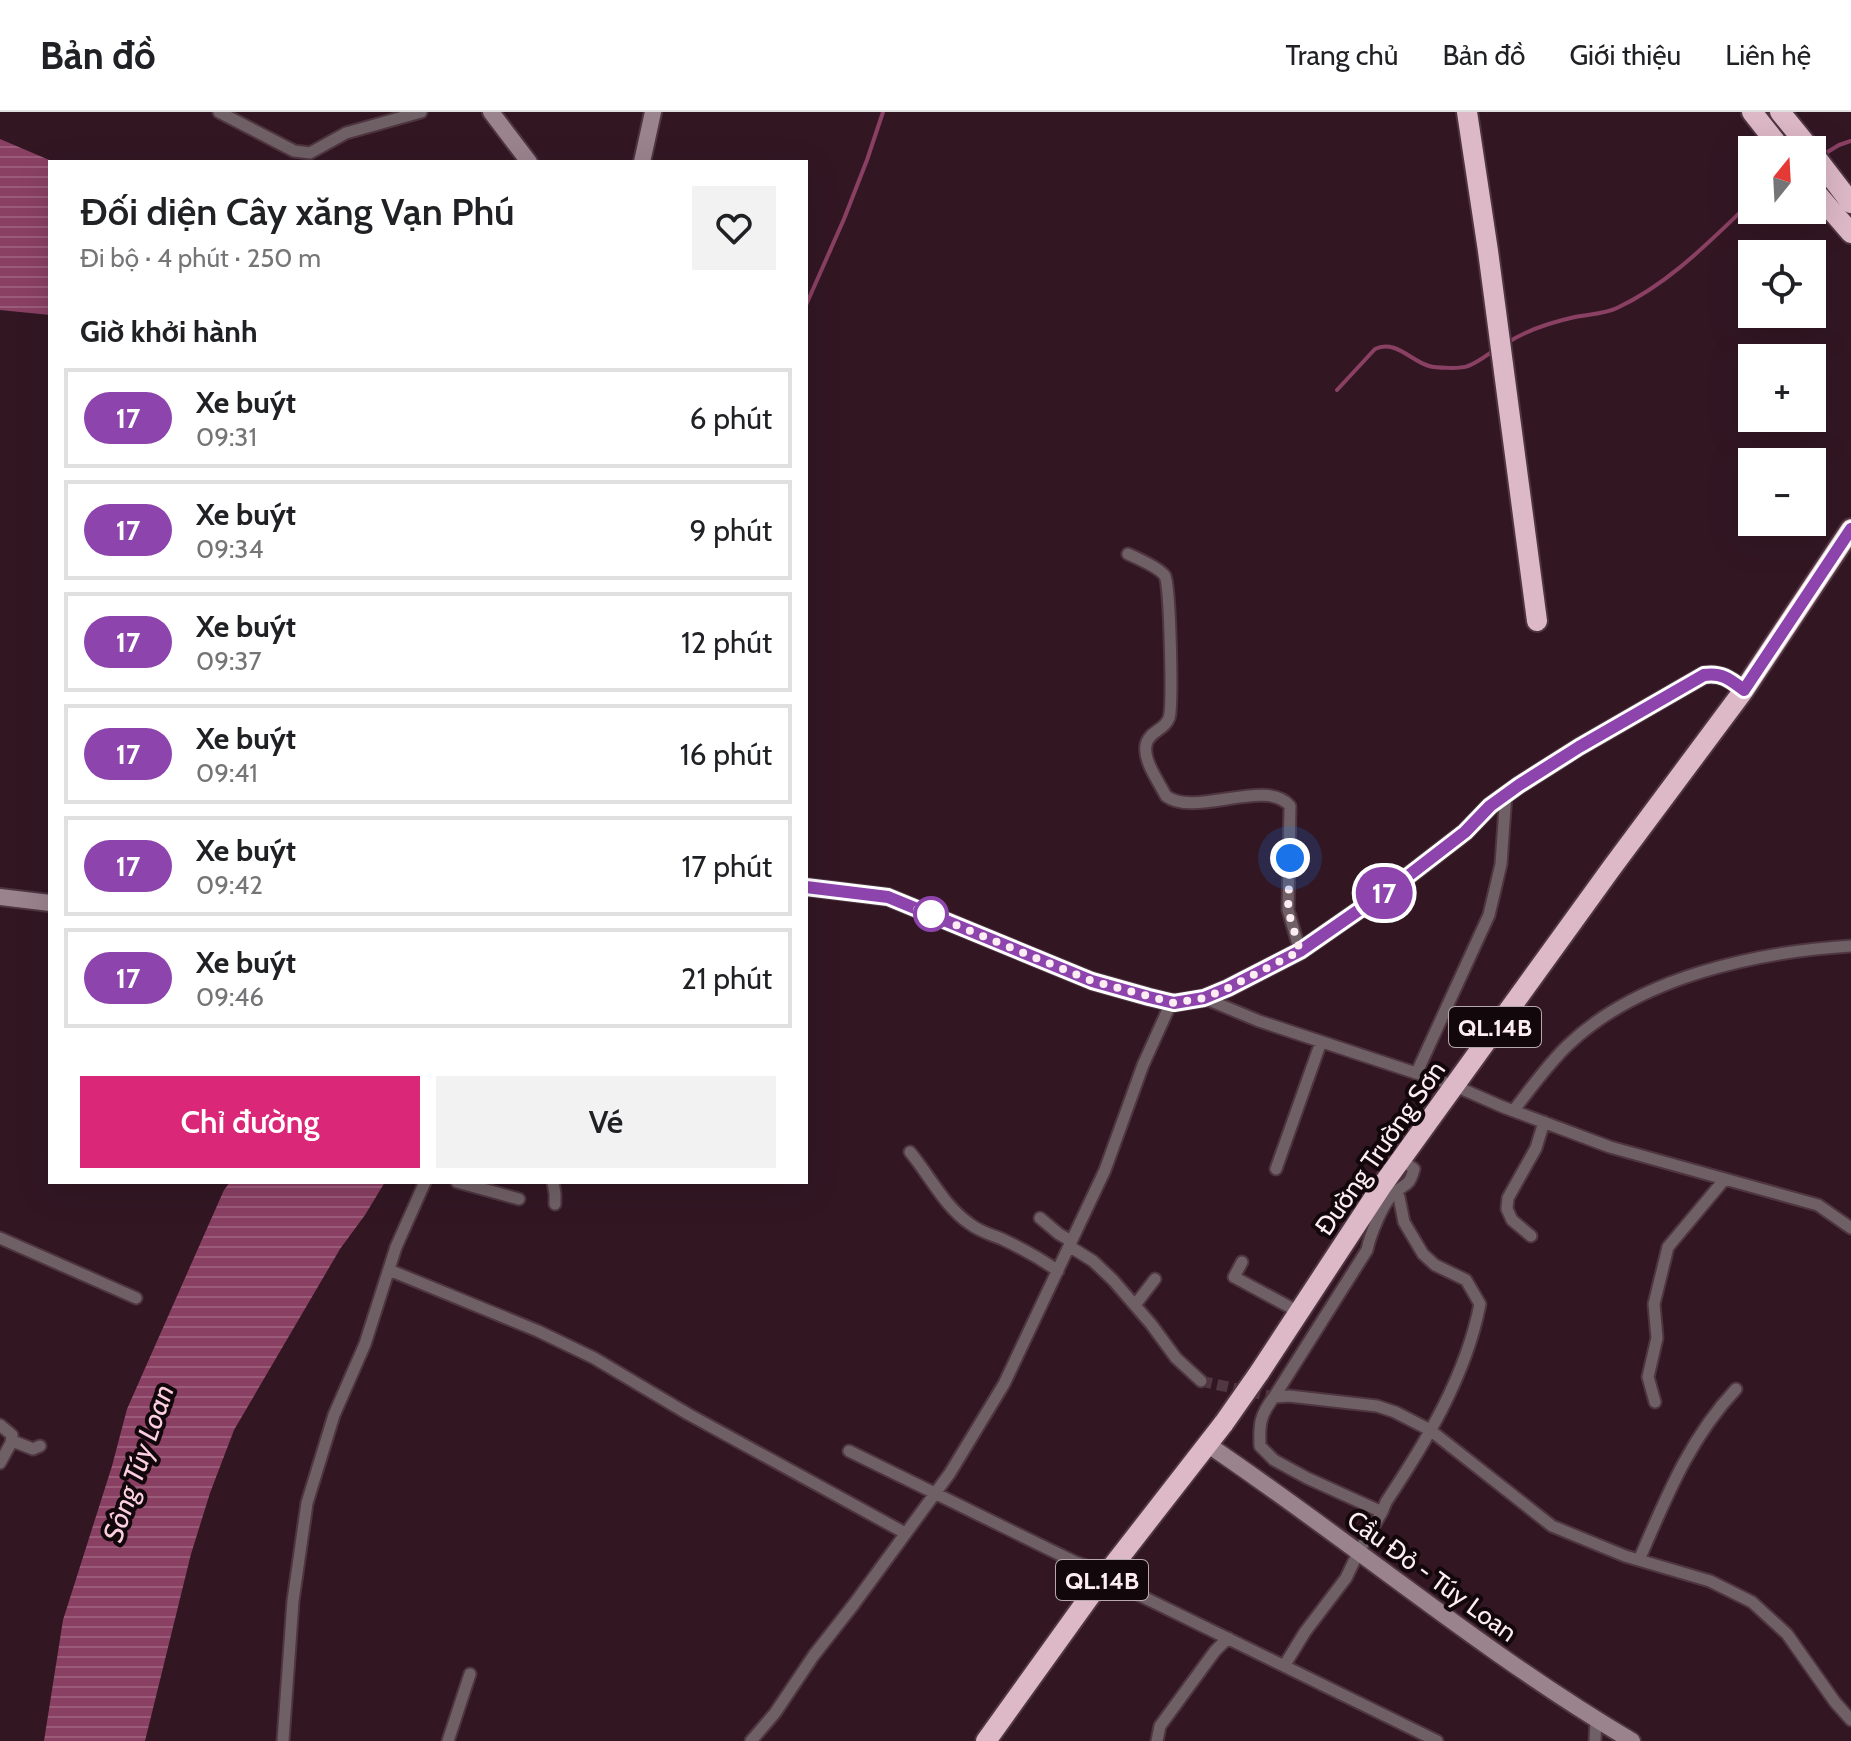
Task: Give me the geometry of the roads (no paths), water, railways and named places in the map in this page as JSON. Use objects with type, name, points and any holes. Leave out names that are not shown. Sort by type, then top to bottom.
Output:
[{"type":"highway","points":[[1467,112],[1536,615]]},
{"type":"highway","points":[[1752,112],[1771,136]]},
{"type":"highway","points":[[1780,112],[1800,136]]},
{"type":"highway","points":[[1826,171],[1851,203]]},
{"type":"highway","points":[[1826,204],[1851,233]]},
{"type":"highway","name":"Đường Trường Sơn","points":[[986,1741],[1098,1585],[1224,1423],[1401,1159],[1744,690],[1848,537]]},
{"type":"street","points":[[219,112],[304,154],[346,133],[421,112]]},
{"type":"street","points":[[491,112],[527,160]]},
{"type":"street","points":[[642,160],[653,112]]},
{"type":"street","points":[[1128,554],[1165,576],[1168,591],[1172,706],[1168,722],[1148,740],[1147,758],[1171,800],[1181,803],[1272,795],[1290,806],[1288,910],[1300,951]]},
{"type":"street","points":[[808,887],[888,897],[1092,981],[1171,1003],[1204,998],[1300,951],[1408,876],[1465,832],[1506,794],[1579,747],[1704,675],[1724,676],[1744,690]]},
{"type":"street","points":[[1417,1072],[1489,915],[1501,864],[1506,794]]},
{"type":"street","points":[[0,897],[48,903]]},
{"type":"street","points":[[1514,1110],[1569,1044],[1611,1012],[1642,995],[1732,964],[1851,946]]},
{"type":"street","points":[[1204,998],[1259,1021],[1417,1072],[1610,1147],[1818,1205],[1851,1228]]},
{"type":"street","points":[[751,1741],[775,1713],[814,1655],[950,1473],[1004,1384],[1105,1170],[1143,1065],[1171,1003]]},
{"type":"street","points":[[1276,1169],[1321,1042]]},
{"type":"street","points":[[1531,1236],[1512,1220],[1507,1209],[1508,1198],[1536,1148],[1544,1122]]},
{"type":"street","points":[[910,1152],[935,1188],[966,1222],[1041,1259],[1058,1271]]},
{"type":"street","points":[[1382,1512],[1274,1460],[1260,1446],[1259,1432],[1262,1413],[1367,1250],[1370,1237],[1393,1193],[1406,1186],[1414,1169],[1401,1159]]},
{"type":"street","points":[[1655,1402],[1648,1377],[1657,1338],[1654,1304],[1668,1247],[1724,1180]]},
{"type":"street","points":[[283,1741],[293,1601],[307,1503],[334,1415],[365,1344],[396,1247],[424,1184]]},
{"type":"street","points":[[464,1184],[519,1199]]},
{"type":"street","points":[[553,1184],[555,1204]]},
{"type":"street","points":[[1284,1666],[1305,1632],[1346,1578],[1386,1502],[1440,1415],[1475,1331],[1480,1304],[1466,1280],[1435,1265],[1423,1254],[1404,1222],[1399,1197],[1393,1193]]},
{"type":"street","points":[[1040,1218],[1113,1280],[1176,1358],[1201,1381]]},
{"type":"street","points":[[0,1238],[136,1298]]},
{"type":"street","points":[[1242,1262],[1234,1277],[1299,1312]]},
{"type":"street","points":[[389,1270],[538,1331],[594,1358],[688,1414],[905,1533]]},
{"type":"street","points":[[1135,1305],[1155,1279]]},
{"type":"street","points":[[1639,1560],[1694,1442],[1709,1419],[1736,1389]]},
{"type":"street","points":[[1274,1397],[1377,1406],[1395,1412],[1430,1430],[1552,1526],[1639,1560],[1710,1581],[1752,1602],[1787,1634],[1851,1720]]},
{"type":"street","points":[[0,1425],[12,1435],[0,1463]]},
{"type":"street","points":[[11,1443],[33,1449],[40,1446]]},
{"type":"street","name":"Cầu Đỏ - Túy Loan","points":[[1207,1444],[1275,1490],[1505,1661],[1632,1741]]},
{"type":"street","points":[[849,1451],[1095,1569],[1093,1581],[1098,1585],[1133,1592],[1437,1741]]},
{"type":"street","points":[[1157,1741],[1160,1726],[1228,1638]]},
{"type":"street","points":[[448,1741],[470,1674]]},
{"type":"street","points":[[1595,1741],[1596,1719]]},
{"type":"water","points":[[0,139],[49,160],[48,315],[0,310]]},
{"type":"water","name":"Sông Túy Loan","points":[[228,1184],[384,1184],[340,1249],[234,1430],[191,1554],[145,1741],[44,1741],[63,1620],[127,1409]]},
{"type":"waterway","points":[[808,300],[844,219],[883,112]]},
{"type":"waterway","points":[[1826,153],[1851,141]]},
{"type":"waterway","points":[[1507,343],[1557,321],[1607,312],[1636,298],[1689,260],[1738,215]]},
{"type":"waterway","points":[[1337,390],[1375,349],[1382,347],[1396,349],[1429,366],[1448,368],[1471,365],[1496,349]]},
{"type":"tunnel","points":[[1201,1381],[1274,1397]]}]
